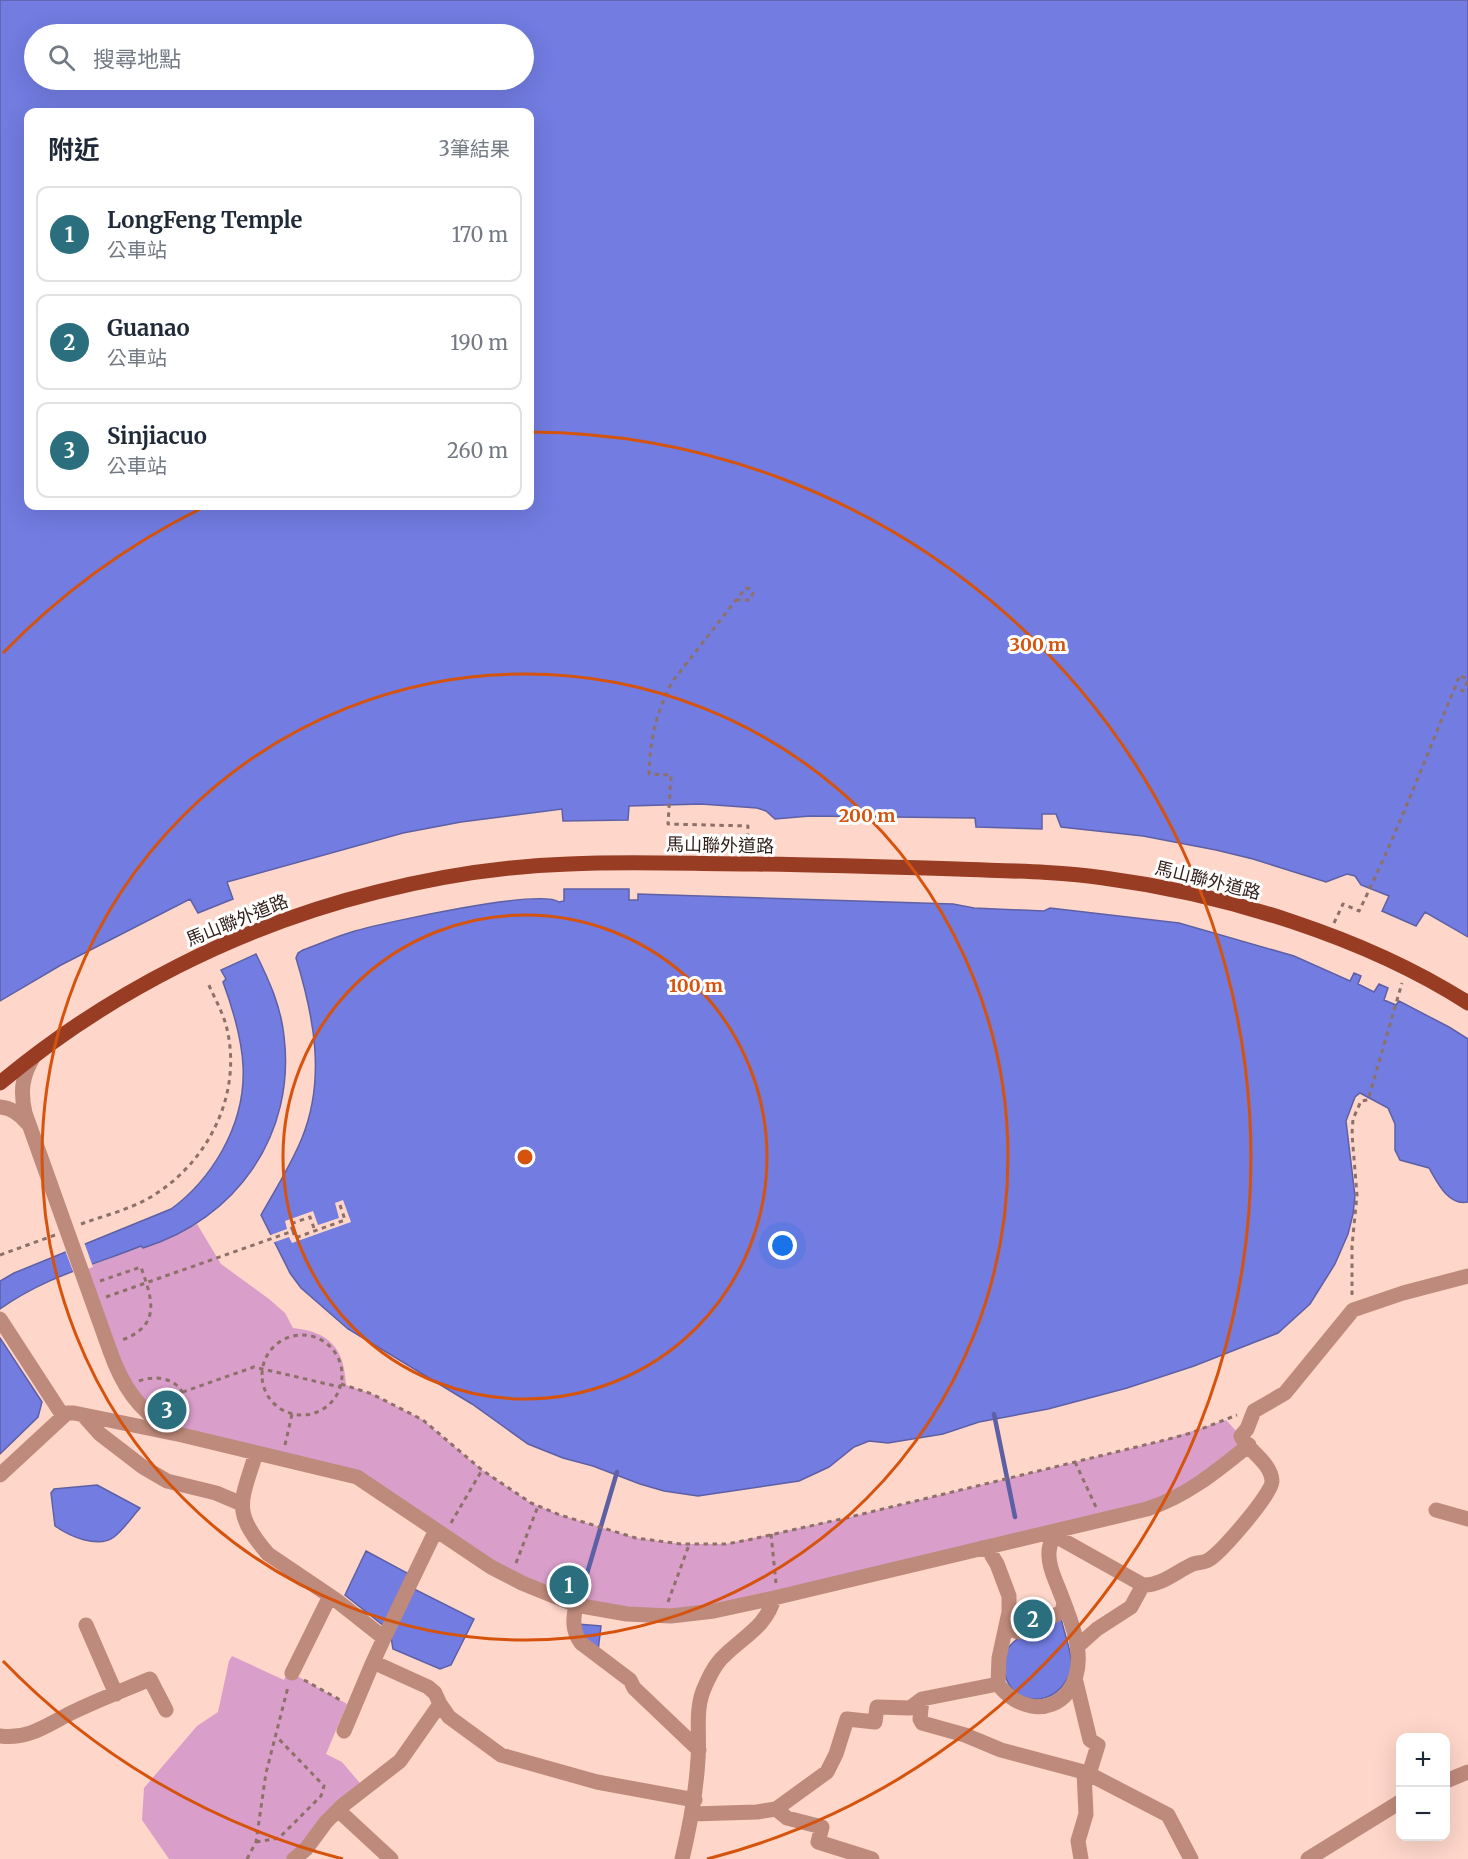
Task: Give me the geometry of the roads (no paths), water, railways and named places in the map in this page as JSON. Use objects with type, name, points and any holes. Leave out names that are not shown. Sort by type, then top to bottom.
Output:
[{"type":"main road","name":"馬山聯外道路","points":[[0,1084],[34,1056],[85,1020],[177,967],[226,943],[305,913],[374,892],[440,878],[515,867],[577,863],[972,870],[1074,875],[1135,882],[1232,904],[1329,936],[1411,970],[1468,1003]]},
{"type":"street","points":[[23,1101],[24,1076],[34,1056]]},
{"type":"street","points":[[0,1084],[7,1083],[18,1089],[32,1134],[72,1234],[82,1271],[116,1368],[131,1395],[149,1415],[256,1453],[357,1477],[439,1527],[509,1577],[576,1605],[627,1614],[671,1616],[714,1611],[775,1592],[1060,1531],[1170,1501],[1213,1475],[1249,1445]]},
{"type":"street","points":[[0,1107],[22,1116],[32,1134]]},
{"type":"street","points":[[1060,1531],[1059,1538],[1143,1585],[1149,1586],[1195,1563],[1205,1563],[1214,1557],[1246,1522],[1273,1483],[1271,1475],[1241,1436],[1247,1429],[1254,1411],[1285,1393],[1353,1310],[1403,1293],[1468,1276]]},
{"type":"street","points":[[0,1319],[63,1416]]},
{"type":"street","points":[[0,1475],[45,1436],[63,1416],[70,1413],[183,1426]]},
{"type":"street","points":[[83,1415],[100,1434],[143,1467],[167,1481],[216,1493],[242,1504]]},
{"type":"street","points":[[256,1453],[242,1504],[245,1521],[268,1554],[330,1596],[384,1638]]},
{"type":"street","points":[[1436,1510],[1468,1519]]},
{"type":"street","points":[[344,1731],[384,1638],[439,1527]]},
{"type":"street","points":[[1060,1531],[1052,1539],[1049,1558],[1078,1646],[1076,1682],[1089,1740],[1098,1744],[1087,1773],[1086,1814],[1078,1841],[1081,1859]]},
{"type":"street","points":[[982,1548],[989,1551],[997,1564],[1009,1596],[1009,1612],[999,1658],[998,1684],[1005,1693],[1022,1704],[1034,1707],[1051,1705],[1064,1698],[1076,1682]]},
{"type":"street","points":[[1078,1646],[1098,1629],[1131,1607],[1143,1585]]},
{"type":"street","points":[[682,1859],[693,1807],[699,1750],[699,1704],[707,1682],[723,1657],[764,1620],[771,1608],[775,1592]]},
{"type":"street","points":[[292,1673],[330,1596]]},
{"type":"street","points":[[1007,1623],[1009,1629],[1018,1632],[1062,1612],[1064,1603]]},
{"type":"street","points":[[576,1605],[574,1627],[576,1637],[581,1643],[630,1680],[633,1688],[699,1750]]},
{"type":"street","points":[[86,1624],[116,1694]]},
{"type":"street","points":[[373,1662],[429,1687],[449,1717],[501,1755],[693,1807],[757,1812],[776,1809],[827,1772],[836,1754],[847,1719],[875,1722],[877,1707],[910,1708],[922,1699],[998,1684]]},
{"type":"street","points":[[0,1736],[11,1738],[30,1735],[73,1712],[150,1679],[166,1710]]},
{"type":"street","points":[[922,1699],[920,1719],[922,1723],[965,1735],[1001,1750],[1087,1773],[1168,1815],[1191,1859]]},
{"type":"street","points":[[294,1859],[306,1849],[338,1810],[400,1761],[440,1704]]},
{"type":"street","points":[[1450,1779],[1468,1772]]},
{"type":"street","points":[[1308,1859],[1396,1805]]},
{"type":"street","points":[[776,1809],[787,1818],[822,1827],[818,1842],[872,1859]]},
{"type":"street","points":[[338,1810],[391,1859]]},
{"type":"water","points":[[0,0],[1468,0],[1468,937],[1425,912],[1416,926],[1382,911],[1389,896],[1361,885],[1355,876],[1347,874],[1326,882],[1216,850],[1143,836],[1061,827],[1056,814],[1042,814],[1042,829],[976,827],[975,818],[810,816],[775,819],[766,811],[757,808],[701,804],[629,806],[628,820],[563,821],[562,809],[461,822],[403,833],[227,882],[233,899],[198,913],[190,899],[61,965],[0,1001]]},
{"type":"water","points":[[564,889],[629,889],[629,900],[638,900],[638,894],[953,904],[974,908],[1044,911],[1050,908],[1179,923],[1294,956],[1350,981],[1354,973],[1361,976],[1358,984],[1374,992],[1379,984],[1388,988],[1384,1000],[1396,1005],[1399,1001],[1468,1039],[1468,1202],[1449,1197],[1429,1168],[1400,1160],[1395,1150],[1395,1124],[1388,1108],[1360,1093],[1355,1097],[1346,1121],[1355,1196],[1348,1234],[1335,1264],[1310,1304],[1278,1333],[1194,1366],[1127,1388],[1048,1409],[979,1422],[943,1434],[888,1443],[869,1441],[854,1447],[829,1467],[799,1481],[698,1496],[664,1491],[563,1458],[528,1444],[472,1404],[348,1329],[301,1288],[290,1273],[261,1215],[298,1148],[314,1093],[315,1048],[308,1003],[296,958],[298,953],[355,931],[460,908],[523,900],[564,901]]},
{"type":"water","points":[[256,954],[270,984],[280,1015],[284,1036],[285,1072],[280,1106],[269,1138],[253,1168],[232,1194],[206,1216],[177,1235],[51,1280],[0,1309],[0,1281],[14,1273],[171,1209],[200,1183],[212,1168],[232,1129],[243,1087],[241,1046],[237,1025],[223,982],[226,979],[221,970]]},
{"type":"water","points":[[0,1338],[42,1402],[38,1417],[0,1454]]},
{"type":"water","points":[[97,1485],[140,1508],[118,1534],[100,1542],[84,1540],[55,1526],[51,1493],[54,1489]]},
{"type":"water","points":[[366,1551],[409,1574],[384,1626],[345,1595]]},
{"type":"water","points":[[414,1589],[474,1619],[451,1665],[440,1669],[393,1649],[391,1637]]},
{"type":"water","points":[[1061,1618],[1071,1659],[1070,1675],[1056,1692],[1047,1697],[1037,1699],[1019,1695],[1007,1680],[1004,1669],[1007,1649],[1026,1633]]},
{"type":"water","points":[[577,1624],[601,1626],[598,1651],[591,1649]]},
{"type":"waterway","points":[[994,1414],[1015,1517]]},
{"type":"waterway","points":[[583,1587],[617,1472]]},
{"type":"place","name":"Sinjiacuo","points":[[167,1410]]},
{"type":"place","name":"LongFeng Temple","points":[[569,1585]]},
{"type":"place","name":"Guanao","points":[[1033,1619]]}]
